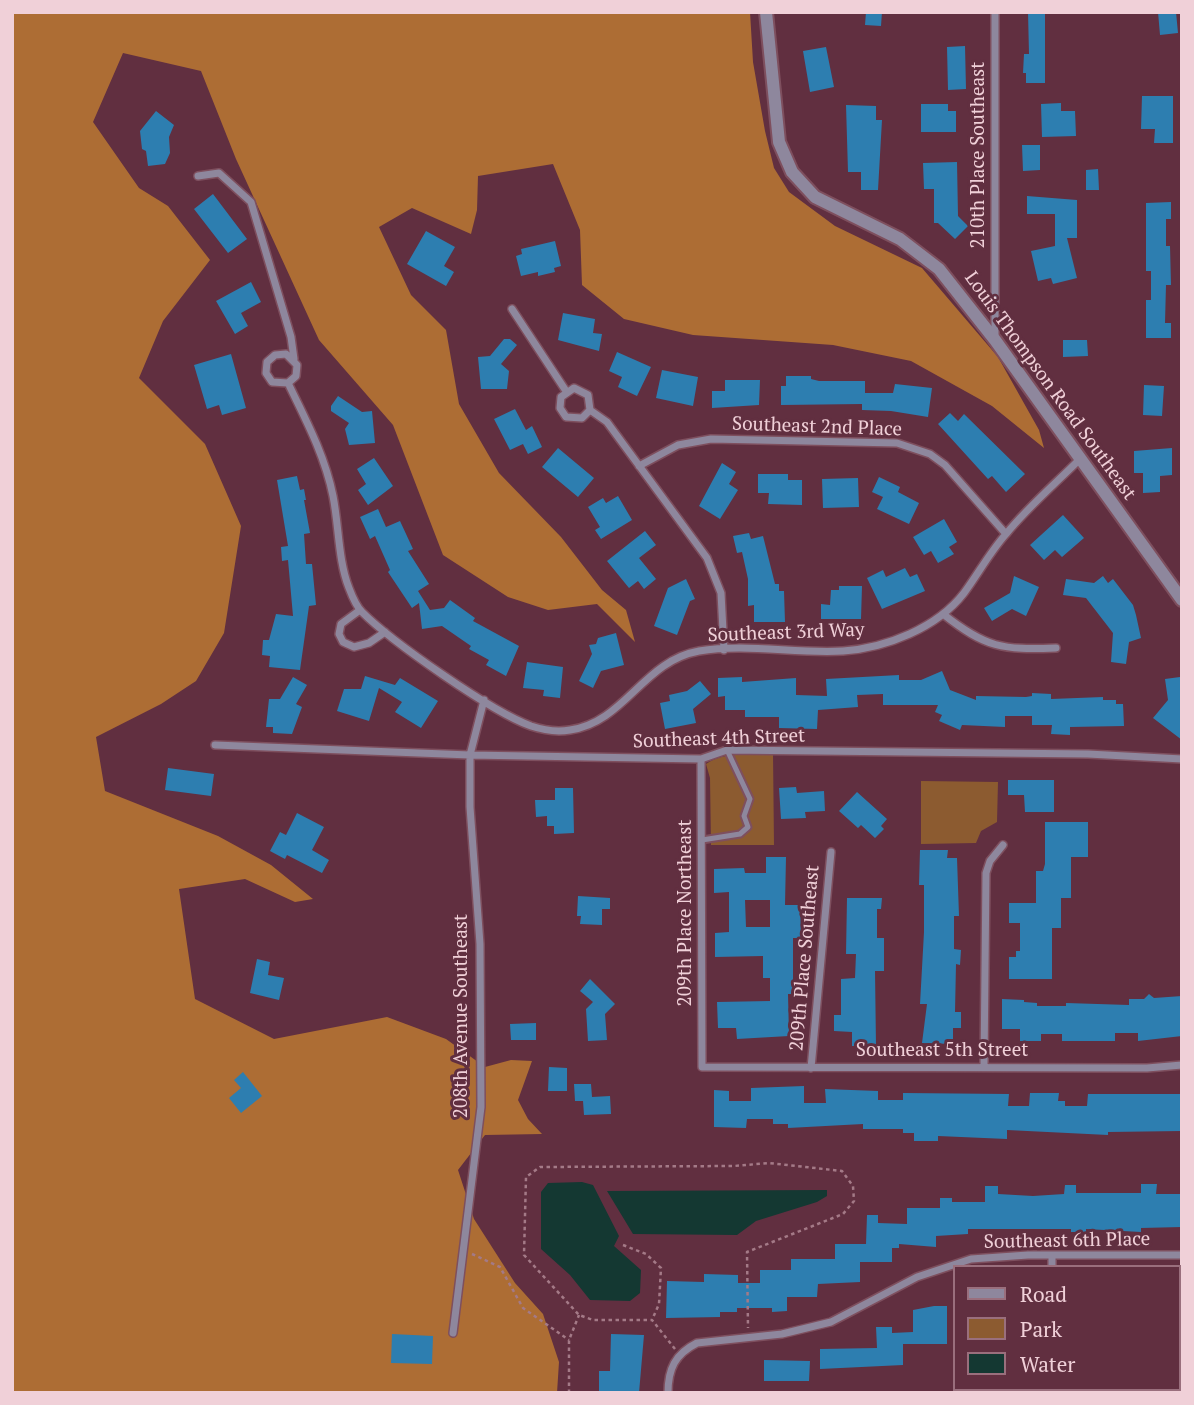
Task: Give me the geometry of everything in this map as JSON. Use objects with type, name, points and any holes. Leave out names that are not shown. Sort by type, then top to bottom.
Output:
[{"type":"street","name":"Louis Thompson Road Southeast","points":[[766,12],[779,142],[792,172],[809,192],[828,205],[900,239],[922,253],[956,287],[1182,600]]},
{"type":"street","name":"210th Place Southeast","points":[[995,12],[995,340]]},
{"type":"street","points":[[198,176],[219,173],[251,202],[291,337],[297,370],[288,383]]},
{"type":"street","points":[[512,309],[566,391]]},
{"type":"street","name":"Southeast 3rd Way","points":[[294,360],[280,353],[267,362],[268,378],[277,384],[288,383],[324,461],[337,514],[348,587],[360,610],[384,632],[484,700],[531,726],[552,730],[579,728],[618,707],[668,661],[700,651],[863,648],[908,634],[943,614],[962,595],[1006,534],[1080,460]]},
{"type":"street","points":[[574,388],[585,391],[591,400],[590,410],[582,418],[566,417],[560,402],[566,391],[574,388]]},
{"type":"street","points":[[590,410],[607,422],[707,558],[716,576],[723,609],[724,650]]},
{"type":"street","name":"Southeast 2nd Place","points":[[639,466],[678,445],[711,439],[897,443],[930,454],[945,465],[1006,534]]},
{"type":"street","points":[[360,610],[341,624],[339,634],[343,642],[354,647],[369,643],[384,632]]},
{"type":"street","points":[[943,614],[973,637],[992,645],[1023,650],[1056,648]]},
{"type":"street","name":"208th Avenue Southeast","points":[[453,1333],[481,1107],[480,944],[470,807],[470,755],[484,700]]},
{"type":"street","name":"Southeast 4th Street","points":[[215,745],[470,755],[701,759],[727,750],[1088,754],[1182,759]]},
{"type":"street","name":"209th Place Northeast","points":[[701,759],[702,1067]]},
{"type":"street","points":[[984,1066],[986,873],[990,861],[1003,845]]},
{"type":"street","name":"209th Place Southeast","points":[[811,1068],[831,852]]},
{"type":"street","name":"Southeast 5th Street","points":[[702,1067],[1147,1068],[1182,1065]]},
{"type":"street","points":[[1052,1255],[1052,1265]]},
{"type":"street","name":"Southeast 6th Place","points":[[679,1355],[697,1343],[782,1334],[831,1322],[917,1277],[946,1265],[971,1259],[1052,1255],[1182,1255]]},
{"type":"street","points":[[668,1393],[668,1375],[679,1355]]},
{"type":"lane","points":[[702,840],[724,839],[747,831],[744,816],[750,799],[727,750]]},
{"type":"path","points":[[652,1320],[593,1320],[579,1315],[524,1255],[526,1177],[540,1167],[734,1166],[769,1163],[842,1171],[853,1186],[854,1201],[843,1214],[747,1252],[748,1338]]},
{"type":"path","points":[[623,1245],[646,1254],[661,1268],[659,1304],[652,1320]]},
{"type":"path","points":[[464,1251],[500,1267],[523,1308],[569,1340]]},
{"type":"path","points":[[569,1393],[569,1340],[579,1315]]},
{"type":"path","points":[[652,1320],[679,1355]]},
{"type":"green space","points":[[773,753],[774,845],[711,845],[710,778],[706,764],[730,755]]},
{"type":"green space","points":[[921,781],[998,782],[997,822],[981,831],[976,843],[921,844]]},
{"type":"shaded area","points":[[12,12],[750,12],[753,62],[765,131],[774,168],[789,192],[835,226],[922,268],[998,357],[1039,430],[1044,448],[992,406],[911,361],[833,345],[693,335],[624,319],[582,285],[580,230],[553,164],[478,176],[477,210],[471,234],[412,208],[379,227],[411,295],[446,330],[459,404],[499,473],[561,537],[602,590],[626,610],[635,642],[597,604],[548,610],[508,597],[443,555],[393,425],[319,340],[236,159],[201,71],[123,53],[93,122],[139,188],[168,206],[210,260],[163,321],[139,378],[205,444],[241,526],[224,633],[196,681],[161,704],[96,737],[105,791],[218,836],[271,865],[313,899],[295,902],[245,879],[179,889],[195,999],[274,1039],[387,1017],[446,1039],[485,1067],[511,1060],[532,1061],[518,1100],[528,1119],[542,1134],[485,1135],[458,1170],[474,1219],[515,1283],[543,1314],[559,1362],[557,1393],[12,1393]]},
{"type":"water","points":[[582,1182],[593,1185],[619,1236],[614,1246],[641,1270],[640,1293],[630,1301],[590,1300],[570,1275],[541,1249],[541,1192],[548,1183]]},
{"type":"water","points":[[827,1190],[827,1196],[817,1202],[756,1221],[737,1235],[633,1234],[607,1191]]},
{"type":"building","points":[[866,12],[882,12],[881,26],[865,25]]},
{"type":"building","points":[[1028,12],[1045,12],[1045,83],[1026,83],[1026,73],[1023,73],[1024,54],[1029,54]]},
{"type":"building","points":[[1158,12],[1176,12],[1178,33],[1160,35]]},
{"type":"building","points":[[965,46],[966,89],[948,90],[947,47]]},
{"type":"building","points":[[826,47],[834,87],[810,92],[803,51]]},
{"type":"building","points":[[1142,96],[1173,96],[1173,143],[1154,143],[1155,129],[1141,129]]},
{"type":"building","points":[[1061,103],[1061,111],[1075,111],[1076,136],[1042,137],[1041,104]]},
{"type":"building","points":[[921,104],[948,104],[948,111],[956,111],[956,132],[921,132]]},
{"type":"building","points":[[846,105],[876,106],[876,120],[882,120],[878,190],[861,190],[861,172],[848,172]]},
{"type":"building","points":[[156,111],[174,125],[169,137],[170,153],[165,164],[148,166],[140,131]]},
{"type":"building","points":[[1022,145],[1040,145],[1040,170],[1023,171]]},
{"type":"building","points":[[957,162],[958,216],[968,226],[955,239],[938,223],[934,223],[934,189],[924,189],[923,163]]},
{"type":"building","points":[[1098,169],[1099,190],[1086,190],[1086,170]]},
{"type":"building","points":[[213,194],[247,239],[228,253],[194,209]]},
{"type":"building","points":[[1027,196],[1077,200],[1077,238],[1067,238],[1077,278],[1053,284],[1051,278],[1038,281],[1031,251],[1055,246],[1055,214],[1027,214]]},
{"type":"building","points":[[1171,202],[1171,219],[1166,219],[1171,285],[1166,285],[1165,323],[1171,323],[1171,338],[1146,338],[1146,300],[1151,300],[1151,271],[1146,271],[1146,203]]},
{"type":"building","points":[[426,231],[455,247],[444,266],[454,272],[446,286],[407,264]]},
{"type":"building","points":[[555,241],[561,266],[554,268],[555,272],[521,276],[516,256],[522,254],[521,249]]},
{"type":"building","points":[[251,282],[261,302],[241,313],[248,326],[235,334],[216,301]]},
{"type":"building","points":[[563,313],[595,319],[593,333],[602,334],[599,351],[558,340]]},
{"type":"building","points":[[504,339],[510,339],[517,345],[501,364],[509,371],[507,389],[481,389],[478,357],[490,356]]},
{"type":"building","points":[[1063,340],[1087,340],[1088,356],[1063,357]]},
{"type":"building","points":[[617,352],[651,367],[637,396],[618,387],[622,377],[609,371]]},
{"type":"building","points":[[231,354],[246,408],[222,415],[219,405],[207,409],[194,365]]},
{"type":"building","points":[[662,370],[698,377],[693,406],[656,398]]},
{"type":"building","points":[[786,376],[811,376],[811,379],[819,381],[865,381],[865,393],[893,393],[895,384],[932,388],[928,417],[862,410],[862,404],[781,405],[781,386],[786,386]]},
{"type":"building","points":[[725,380],[760,380],[759,405],[712,408],[712,391],[725,391]]},
{"type":"building","points":[[1144,385],[1164,386],[1162,416],[1143,415]]},
{"type":"building","points":[[338,396],[362,412],[372,411],[375,443],[349,445],[345,429],[349,423],[331,411],[331,406]]},
{"type":"building","points":[[515,409],[526,430],[532,426],[542,447],[528,454],[523,444],[510,450],[494,419]]},
{"type":"building","points":[[950,413],[958,421],[964,414],[1025,474],[1006,492],[992,476],[988,479],[938,424]]},
{"type":"building","points":[[558,448],[594,478],[578,497],[542,467]]},
{"type":"building","points":[[1172,448],[1172,475],[1160,476],[1160,492],[1143,493],[1143,473],[1134,473],[1134,451]]},
{"type":"building","points":[[374,458],[393,486],[368,505],[358,490],[366,484],[357,469]]},
{"type":"building","points":[[722,463],[736,472],[729,484],[738,490],[720,519],[699,506]]},
{"type":"building","points":[[758,474],[788,474],[788,480],[802,480],[802,505],[768,504],[769,493],[758,493]]},
{"type":"building","points":[[297,476],[300,490],[304,489],[306,500],[310,533],[304,534],[306,564],[312,564],[316,605],[309,606],[300,670],[269,667],[270,656],[262,655],[263,640],[269,640],[276,614],[293,616],[288,560],[282,561],[281,547],[288,546],[277,480]]},
{"type":"building","points":[[879,477],[900,487],[898,492],[919,503],[909,524],[877,509],[883,497],[872,492]]},
{"type":"building","points":[[858,478],[859,507],[823,508],[822,479]]},
{"type":"building","points":[[618,496],[632,520],[601,539],[595,530],[600,527],[588,507],[603,498],[606,503]]},
{"type":"building","points":[[378,509],[386,527],[400,521],[413,549],[408,551],[429,584],[418,591],[430,610],[444,608],[450,600],[475,618],[473,621],[519,646],[506,676],[486,665],[489,660],[469,649],[471,646],[442,626],[422,629],[419,603],[412,608],[388,572],[390,570],[375,536],[370,539],[360,517]]},
{"type":"building","points":[[1063,515],[1084,538],[1062,557],[1055,550],[1044,560],[1030,545]]},
{"type":"building","points":[[944,519],[957,542],[949,547],[954,554],[938,563],[931,551],[924,555],[913,537]]},
{"type":"building","points":[[645,531],[656,545],[639,558],[656,579],[644,589],[638,581],[629,588],[607,561]]},
{"type":"building","points":[[749,533],[751,539],[763,536],[775,584],[779,584],[779,591],[784,591],[785,622],[754,622],[754,605],[748,606],[748,579],[742,552],[737,553],[733,536]]},
{"type":"building","points":[[905,568],[910,577],[917,574],[925,591],[882,609],[867,578],[883,570],[886,577]]},
{"type":"building","points":[[1014,576],[1039,587],[1026,616],[1012,609],[992,621],[984,608],[1010,593]]},
{"type":"building","points":[[1103,576],[1108,583],[1113,579],[1133,605],[1136,615],[1141,638],[1129,642],[1126,664],[1111,662],[1113,633],[1086,598],[1063,595],[1066,579],[1094,583]]},
{"type":"building","points":[[686,579],[695,599],[690,601],[677,635],[654,626],[668,588]]},
{"type":"building","points":[[839,586],[862,586],[861,619],[821,619],[821,604],[830,605],[831,590],[839,590]]},
{"type":"building","points":[[616,633],[624,665],[601,671],[593,688],[579,681],[592,654],[589,645],[596,644],[598,638]]},
{"type":"building","points":[[527,662],[563,667],[560,698],[543,696],[544,690],[523,688]]},
{"type":"building","points":[[942,671],[950,690],[976,700],[976,696],[1026,697],[1032,696],[1032,693],[1051,694],[1051,699],[1103,697],[1103,700],[1116,700],[1116,704],[1123,704],[1124,726],[1070,727],[1070,735],[1051,734],[1052,725],[1032,725],[1032,716],[1005,716],[1005,727],[962,725],[960,730],[939,721],[942,715],[935,712],[938,705],[883,705],[883,694],[857,695],[858,707],[818,710],[817,729],[779,728],[779,717],[745,717],[745,710],[725,710],[725,696],[718,697],[718,678],[742,677],[742,682],[796,678],[796,695],[827,696],[826,679],[899,675],[899,680],[921,680]]},
{"type":"building","points":[[365,676],[395,685],[400,678],[438,701],[421,728],[395,712],[402,702],[379,688],[369,721],[337,711],[344,689],[361,689]]},
{"type":"building","points":[[293,677],[307,685],[296,704],[302,707],[292,734],[273,733],[273,727],[266,727],[269,699],[280,699]]},
{"type":"building","points":[[1180,677],[1182,740],[1153,718],[1168,700],[1165,679]]},
{"type":"building","points":[[700,681],[711,694],[693,709],[696,723],[665,729],[660,703],[670,701],[669,695],[687,691]]},
{"type":"building","points":[[168,768],[214,774],[211,796],[165,790]]},
{"type":"building","points":[[1008,780],[1054,780],[1054,812],[1025,812],[1024,795],[1008,795]]},
{"type":"building","points":[[796,787],[797,793],[824,791],[825,811],[805,812],[806,818],[781,819],[779,788]]},
{"type":"building","points":[[555,788],[573,788],[574,833],[554,834],[554,826],[547,826],[547,816],[536,817],[535,800],[555,800]]},
{"type":"building","points":[[857,792],[887,819],[881,826],[884,829],[875,838],[861,825],[858,828],[839,811]]},
{"type":"building","points":[[297,813],[324,827],[312,850],[329,860],[322,873],[287,855],[285,859],[270,851],[280,832],[286,835]]},
{"type":"building","points":[[1045,822],[1088,822],[1088,857],[1071,857],[1071,898],[1061,898],[1061,928],[1052,928],[1052,979],[1009,979],[1009,957],[1016,957],[1016,951],[1020,951],[1020,923],[1009,923],[1009,903],[1036,903],[1036,871],[1043,871],[1045,864]]},
{"type":"building","points":[[920,850],[948,850],[947,858],[957,858],[959,916],[954,916],[954,949],[961,950],[960,965],[956,964],[955,1012],[961,1012],[961,1028],[953,1028],[953,1044],[922,1043],[927,1004],[920,1004],[924,885],[919,885]]},
{"type":"building","points":[[766,857],[786,857],[785,905],[800,905],[801,938],[793,938],[793,994],[788,994],[789,1036],[737,1039],[736,1028],[718,1028],[717,1002],[770,1001],[770,978],[763,978],[763,956],[715,957],[715,933],[729,932],[729,892],[714,893],[714,869],[744,868],[745,873],[766,873]],"holes":[[[745,900],[770,900],[770,927],[746,927]]]},
{"type":"building","points":[[578,896],[610,898],[610,909],[602,909],[602,925],[580,924],[581,916],[577,916]]},
{"type":"building","points":[[847,898],[882,898],[881,909],[877,909],[877,938],[884,938],[884,971],[875,971],[876,1046],[852,1046],[852,1032],[834,1031],[834,1015],[841,1015],[841,979],[855,978],[856,954],[846,954]]},
{"type":"building","points":[[257,959],[270,962],[268,975],[284,978],[279,1000],[250,993]]},
{"type":"building","points":[[590,979],[615,1004],[605,1014],[607,1040],[588,1041],[586,1009],[593,1002],[580,991]]},
{"type":"building","points":[[1149,994],[1154,998],[1182,996],[1182,1036],[1138,1041],[1138,1033],[1115,1033],[1115,1041],[1062,1041],[1062,1034],[1041,1034],[1041,1041],[1020,1041],[1020,1029],[1002,1029],[1002,999],[1024,1000],[1037,1003],[1037,1006],[1066,1006],[1066,1003],[1129,1005],[1129,999],[1144,999]]},
{"type":"building","points":[[536,1023],[536,1040],[511,1040],[510,1024]]},
{"type":"building","points":[[549,1067],[567,1068],[567,1091],[548,1091]]},
{"type":"building","points":[[243,1072],[262,1096],[241,1113],[229,1098],[241,1088],[234,1080]]},
{"type":"building","points":[[574,1084],[591,1084],[592,1097],[610,1096],[611,1114],[584,1115],[583,1101],[575,1101]]},
{"type":"building","points":[[804,1086],[804,1103],[826,1103],[825,1089],[878,1091],[878,1100],[903,1100],[903,1093],[1009,1094],[1008,1106],[1029,1106],[1030,1093],[1059,1093],[1058,1101],[1065,1101],[1065,1106],[1087,1106],[1088,1094],[1182,1094],[1182,1131],[1108,1132],[1108,1135],[1007,1130],[1007,1139],[938,1136],[938,1141],[914,1141],[914,1133],[903,1133],[903,1129],[863,1129],[863,1124],[788,1128],[788,1124],[773,1124],[773,1119],[747,1119],[746,1128],[714,1127],[714,1090],[729,1091],[729,1101],[751,1101],[751,1088]]},
{"type":"building","points":[[1141,1184],[1157,1184],[1156,1194],[1182,1194],[1182,1227],[1141,1228],[1141,1232],[968,1229],[968,1234],[936,1236],[936,1247],[899,1244],[899,1248],[892,1248],[892,1262],[860,1262],[860,1282],[818,1284],[817,1297],[787,1297],[787,1311],[737,1308],[737,1312],[720,1312],[720,1317],[666,1318],[667,1281],[704,1282],[704,1274],[738,1275],[738,1283],[760,1283],[760,1270],[791,1270],[791,1259],[835,1259],[835,1244],[866,1244],[867,1215],[878,1215],[878,1223],[907,1224],[907,1208],[940,1208],[940,1198],[952,1198],[952,1202],[985,1202],[985,1186],[998,1186],[998,1194],[1033,1196],[1064,1194],[1065,1185],[1076,1185],[1076,1193],[1141,1193]]},
{"type":"building","points":[[947,1306],[947,1344],[903,1344],[903,1365],[820,1369],[820,1349],[877,1348],[876,1327],[892,1327],[892,1333],[913,1332],[913,1310]]},
{"type":"building","points":[[392,1334],[433,1336],[432,1364],[391,1363]]},
{"type":"building","points":[[611,1334],[644,1335],[639,1393],[599,1393],[599,1371],[610,1371]]},
{"type":"building","points":[[764,1360],[810,1361],[809,1381],[764,1381]]}]
